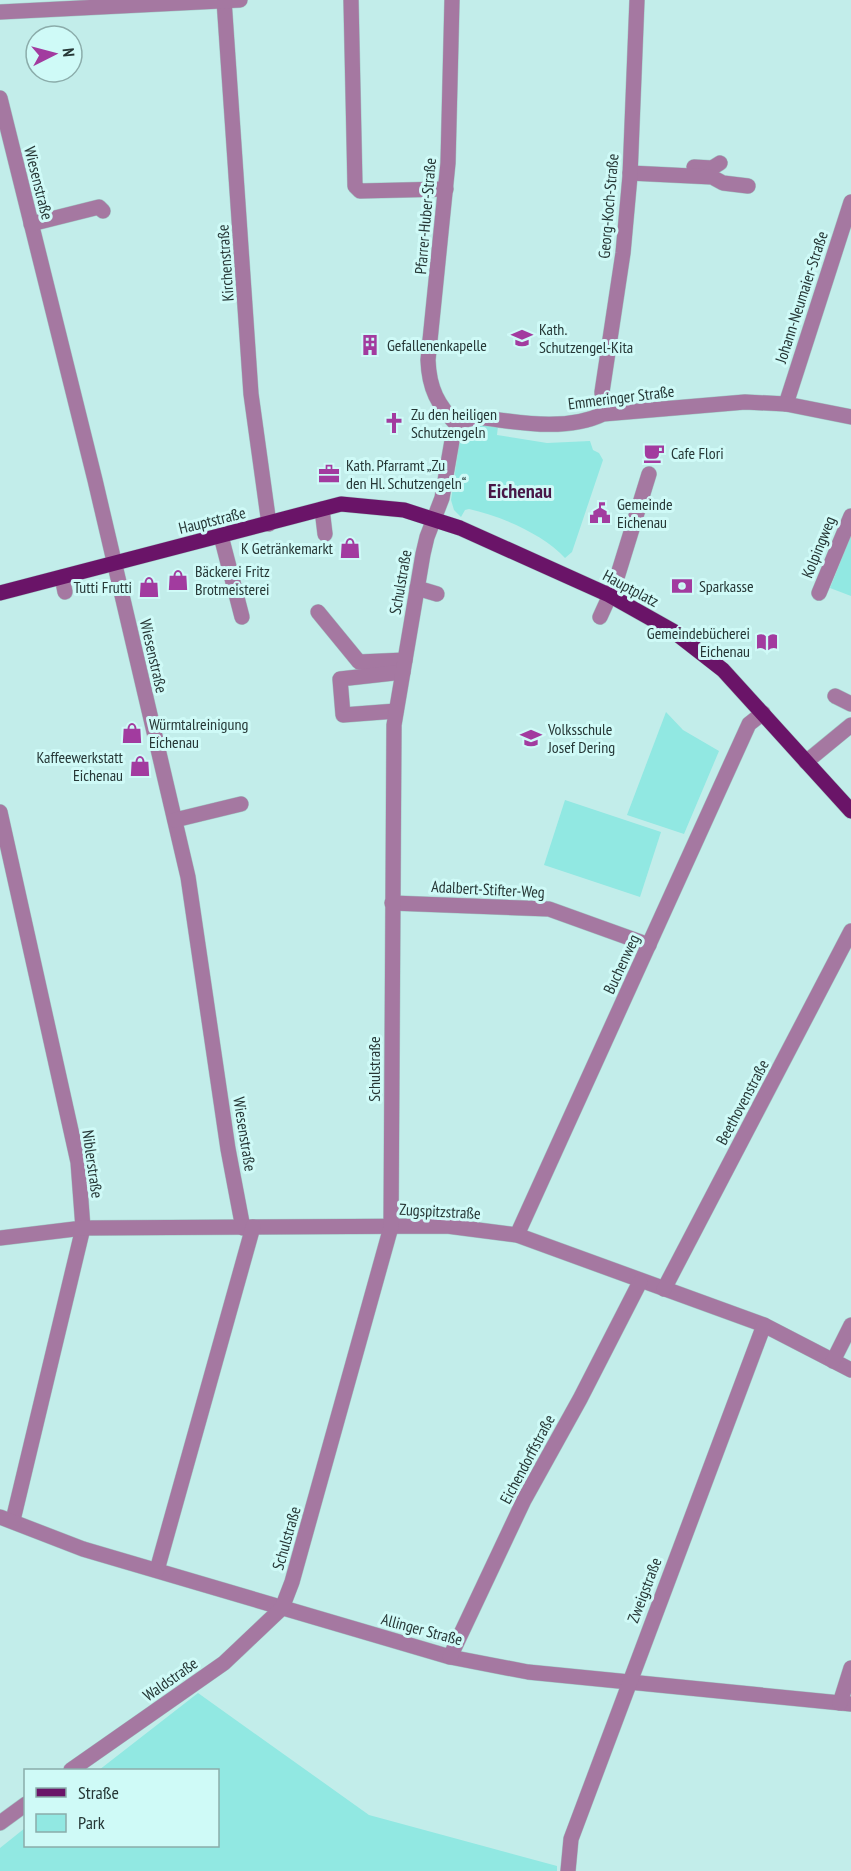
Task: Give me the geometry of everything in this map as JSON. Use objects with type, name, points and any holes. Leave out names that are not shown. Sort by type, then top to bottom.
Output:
[{"type":"main road","name":"Hauptstraße","points":[[0,593],[322,509],[355,504],[396,508],[434,518]]},
{"type":"main road","name":"Hauptplatz","points":[[434,518],[609,595],[673,631],[716,664],[764,713],[851,811]]},
{"type":"street","name":"Kirchenstraße","points":[[224,0],[251,394],[269,524]]},
{"type":"street","points":[[0,12],[240,0]]},
{"type":"street","points":[[351,0],[356,186],[360,190],[446,189]]},
{"type":"street","name":"Pfarrer-Huber-Straße","points":[[452,0],[446,189],[428,365],[430,387],[436,400],[457,425]]},
{"type":"street","name":"Georg-Koch-Straße","points":[[603,414],[602,392],[623,253],[631,168],[637,0]]},
{"type":"street","name":"Wiesenstraße","points":[[0,98],[31,224],[100,479],[114,563],[188,877],[228,1149],[248,1227],[157,1570]]},
{"type":"street","points":[[631,168],[712,168],[720,164]]},
{"type":"street","points":[[631,168],[712,177],[723,183],[748,186]]},
{"type":"street","name":"Johann-Neumaier-Straße","points":[[786,404],[851,202]]},
{"type":"street","points":[[31,224],[99,207],[103,211]]},
{"type":"street","name":"Emmeringer Straße","points":[[457,425],[469,417],[529,423],[588,422],[603,414],[642,403],[786,404],[851,417]]},
{"type":"street","points":[[434,518],[442,498],[453,435],[457,425]]},
{"type":"street","points":[[600,617],[649,474]]},
{"type":"street","points":[[322,509],[325,534]]},
{"type":"street","name":"Kolpingweg","points":[[819,593],[851,516]]},
{"type":"street","name":"Schulstraße","points":[[282,1608],[295,1571],[391,1227],[394,725],[417,588],[427,537],[434,518]]},
{"type":"street","points":[[221,536],[242,617]]},
{"type":"street","points":[[62,577],[65,592]]},
{"type":"street","points":[[417,588],[437,594]]},
{"type":"street","points":[[318,612],[359,662],[404,666]]},
{"type":"street","points":[[339,652],[357,677]]},
{"type":"street","points":[[396,711],[344,715],[340,679],[404,666]]},
{"type":"street","points":[[835,696],[851,704]]},
{"type":"street","name":"Buchenweg","points":[[517,1235],[749,724],[764,713]]},
{"type":"street","points":[[806,762],[851,725]]},
{"type":"street","points":[[726,738],[739,748]]},
{"type":"street","points":[[175,820],[241,804]]},
{"type":"street","name":"Niblerstraße","points":[[0,812],[78,1162],[83,1228],[6,1519]]},
{"type":"street","name":"Adalbert-Stifter-Weg","points":[[392,903],[549,909],[649,945]]},
{"type":"street","name":"Beethovenstraße","points":[[664,1289],[851,931]]},
{"type":"street","name":"Zugspitzstraße","points":[[0,1238],[83,1228],[248,1227],[447,1226],[517,1235],[640,1282],[764,1325],[851,1370]]},
{"type":"street","name":"Eichendorffstraße","points":[[450,1657],[524,1500],[580,1399],[640,1282]]},
{"type":"street","name":"Zweigstraße","points":[[568,1871],[571,1839],[628,1682],[764,1325]]},
{"type":"street","points":[[833,1361],[851,1325]]},
{"type":"street","name":"Allinger Straße","points":[[6,1519],[83,1549],[450,1657],[528,1672],[846,1703]]},
{"type":"street","name":"Waldstraße","points":[[72,1769],[224,1664],[282,1608]]},
{"type":"street","points":[[846,1703],[851,1668]]},
{"type":"street","points":[[0,1823],[24,1805]]},
{"type":"green space","points":[[479,425],[498,426],[497,435],[547,443],[590,441],[593,450],[599,453],[603,460],[572,552],[565,558],[545,541],[508,521],[469,509],[465,510],[461,517],[454,510],[451,500],[459,445],[467,431]]},
{"type":"green space","points":[[851,535],[851,596],[830,588]]},
{"type":"green space","points":[[666,712],[683,730],[719,751],[684,834],[627,815]]},
{"type":"green space","points":[[565,800],[661,832],[640,897],[544,865]]},
{"type":"green space","points":[[198,1693],[369,1815],[557,1866],[557,1871],[0,1871],[0,1848],[24,1829],[24,1847],[219,1847],[219,1769],[100,1769]]},
{"type":"place","name":"Kath. Schutzengel-Kita","points":[[522,338]]},
{"type":"place","name":"Gefallenenkapelle","points":[[370,345]]},
{"type":"place","name":"Zu den heiligen Schutzengeln","points":[[394,423]]},
{"type":"place","name":"Cafe Flori","points":[[654,453]]},
{"type":"place","name":"Kath. Pfarramt „Zu den Hl. Schutzengeln“","points":[[329,474]]},
{"type":"place","name":"Gemeinde Eichenau","points":[[600,513]]},
{"type":"place","name":"K Getränkemarkt","points":[[350,548]]},
{"type":"place","name":"Bäckerei Fritz Brotmeisterei","points":[[178,580]]},
{"type":"place","name":"Sparkasse","points":[[682,586]]},
{"type":"place","name":"Tutti Frutti","points":[[149,587]]},
{"type":"place","name":"Gemeindebücherei Eichenau","points":[[767,642]]},
{"type":"place","name":"Würmtalreinigung Eichenau","points":[[132,733]]},
{"type":"place","name":"Volksschule Josef Dering","points":[[531,738]]},
{"type":"place","name":"Kaffeewerkstatt Eichenau","points":[[140,766]]},
{"type":"district","name":"Eichenau","points":[[520,491]]}]
